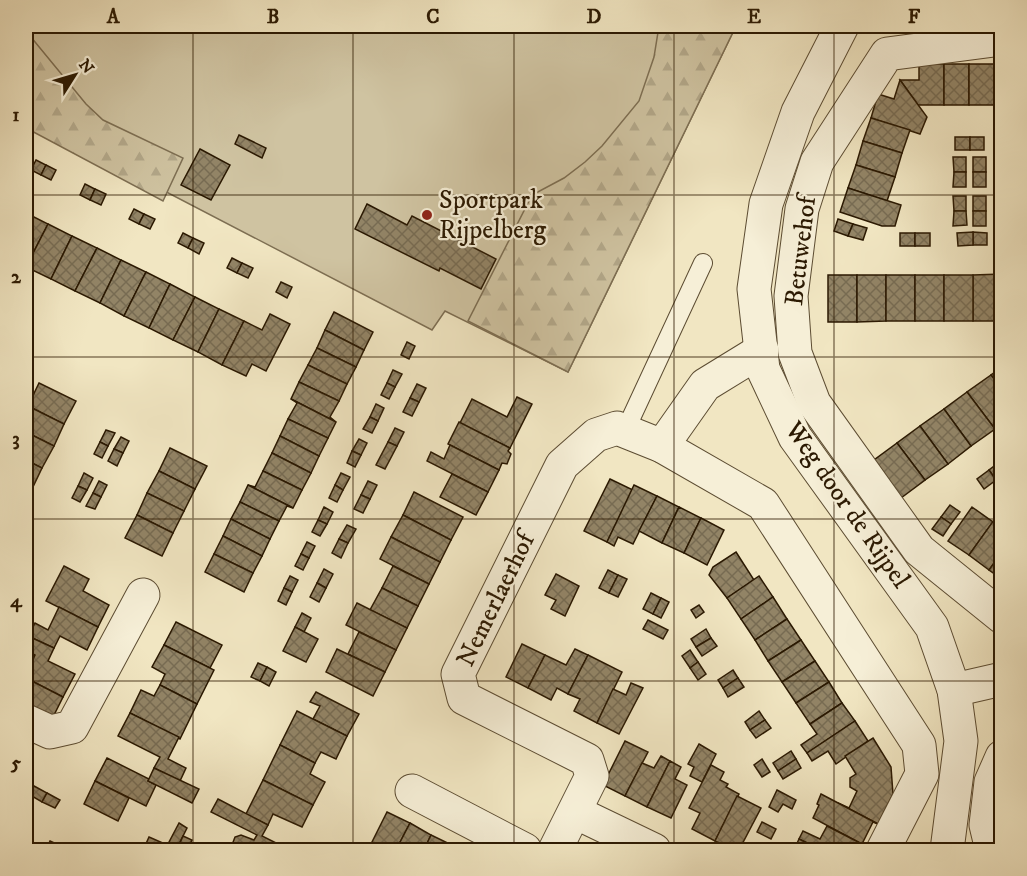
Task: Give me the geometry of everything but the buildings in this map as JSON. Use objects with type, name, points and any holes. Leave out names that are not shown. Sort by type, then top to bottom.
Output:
[{"type":"street","name":"Weg door de Rijpel","points":[[842,26],[798,112],[766,204],[754,289],[763,369],[795,437],[932,627],[954,690],[961,741],[947,850]]},
{"type":"street","name":"Betuwehof","points":[[1002,39],[887,54],[817,162],[802,209],[791,297],[795,353],[814,403],[919,550],[1002,617]]},
{"type":"street","points":[[662,446],[705,385],[762,350]]},
{"type":"street","name":"Nemerlaerhof","points":[[555,850],[592,776],[587,760],[464,698],[458,674],[562,465],[596,435],[616,428],[662,446],[763,504],[919,745],[922,774],[883,850]]},
{"type":"street","points":[[26,721],[50,732],[72,727],[143,595]]},
{"type":"street","points":[[954,690],[1002,679]]},
{"type":"street","points":[[992,850],[986,825],[991,782],[1002,757]]},
{"type":"street","points":[[412,791],[525,850]]},
{"type":"street","points":[[575,812],[654,850]]},
{"type":"lane","points":[[625,431],[703,263]]},
{"type":"green space","name":"Sportpark Rijpelberg","points":[[26,26],[736,26],[568,372],[445,311],[432,330],[26,119]]},
{"type":"green space","points":[[659,26],[736,26],[568,372],[468,321],[532,195],[564,178],[585,162],[602,146],[639,101],[654,57]]},
{"type":"green space","points":[[26,31],[86,104],[103,120],[183,158],[163,201],[26,128]]},
{"type":"place","name":"Sportpark Rijpelberg","points":[[427,215]]}]
